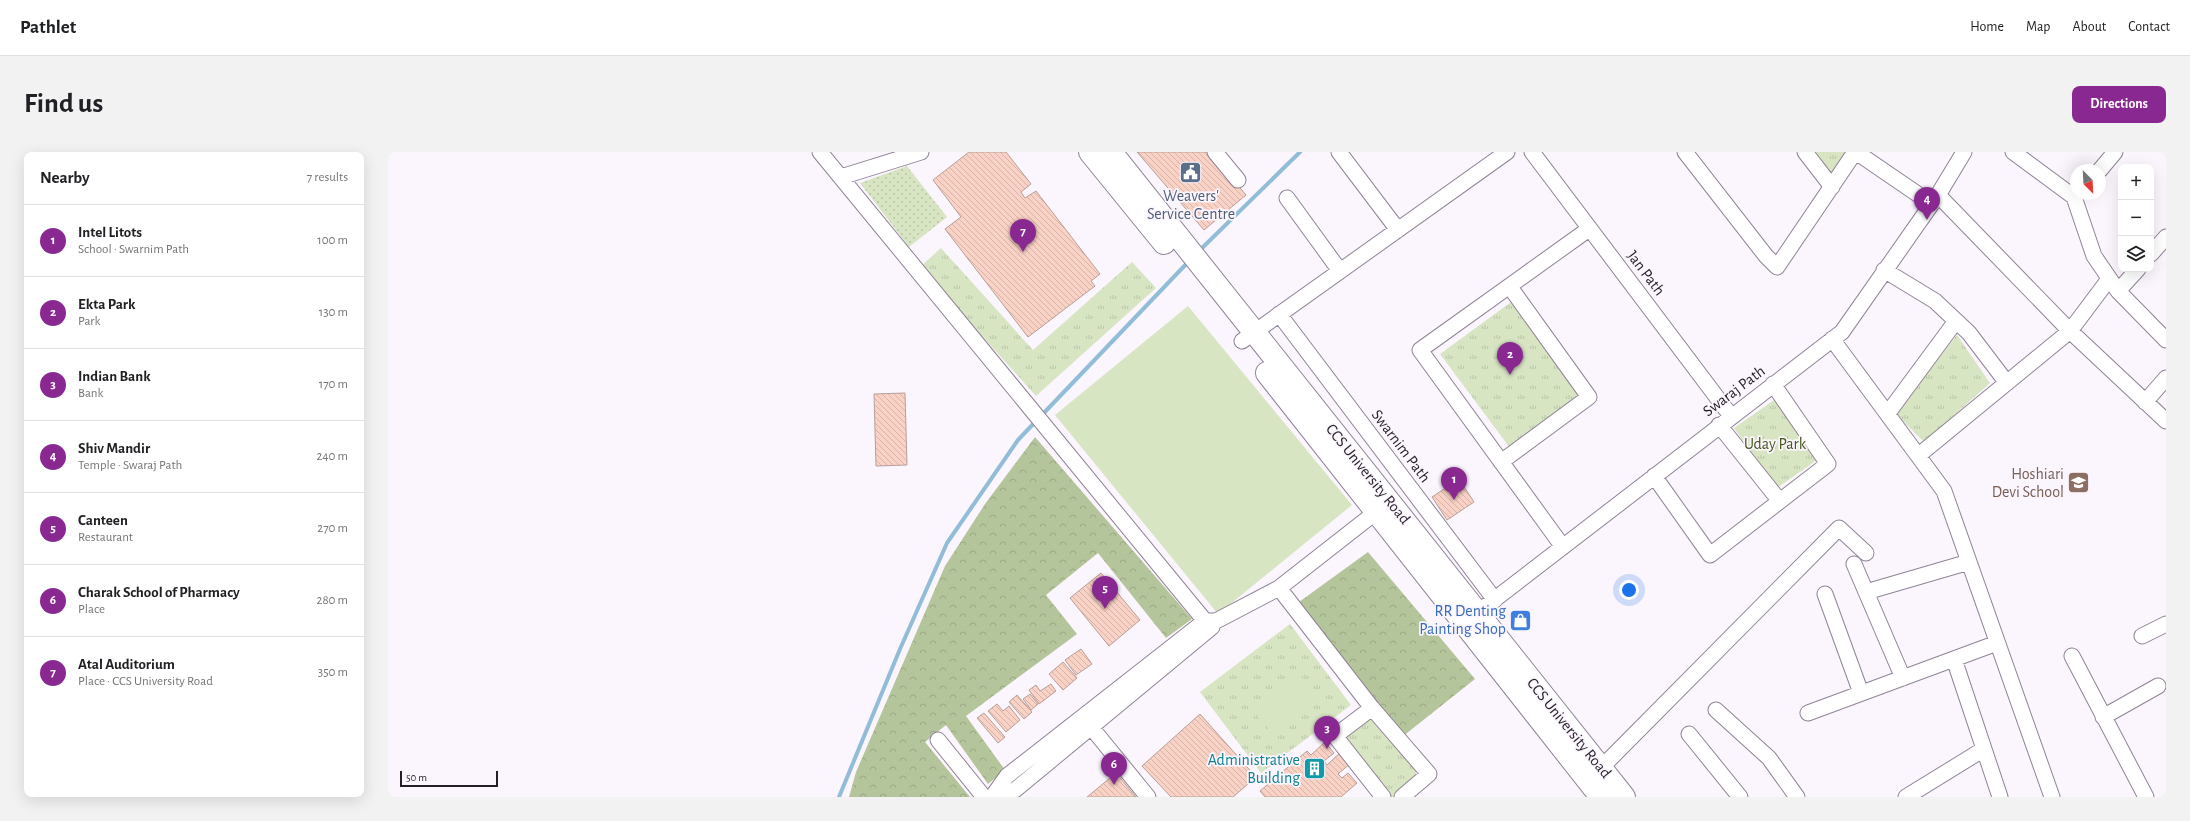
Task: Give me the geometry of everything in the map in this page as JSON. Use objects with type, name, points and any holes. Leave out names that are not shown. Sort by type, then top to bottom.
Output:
[{"type":"highway","name":"CCS University Road","points":[[1090,152],[1187,260]]},
{"type":"highway","name":"CCS University Road","points":[[1111,152],[1187,260],[1248,337],[1477,614],[1624,797]]},
{"type":"highway","name":"CCS University Road","points":[[1248,337],[1376,512],[1601,797]]},
{"type":"street","points":[[820,152],[1210,621],[1211,629],[1015,790],[1000,797]]},
{"type":"street","points":[[840,177],[921,152]]},
{"type":"street","points":[[1215,152],[1238,180]]},
{"type":"street","points":[[1339,152],[1398,230]]},
{"type":"street","points":[[1248,337],[1278,314],[1507,152]]},
{"type":"street","name":"Jan Path","points":[[1532,152],[1590,228],[1779,500]]},
{"type":"street","points":[[1685,152],[1766,256],[1777,267],[1855,152],[1935,199],[2070,331],[2166,421]]},
{"type":"street","points":[[1805,152],[1832,187]]},
{"type":"street","name":"Swaraj Path","points":[[1477,614],[1842,332],[1935,199],[1964,152]]},
{"type":"street","points":[[2013,152],[2070,192]]},
{"type":"street","points":[[2105,164],[2115,152]]},
{"type":"street","points":[[1287,198],[1340,271]]},
{"type":"street","points":[[2077,200],[2094,256],[2118,291],[2166,340]]},
{"type":"street","points":[[1563,547],[1420,350],[1510,287],[1590,228]]},
{"type":"street","points":[[2154,251],[2166,237]]},
{"type":"street","points":[[1884,270],[1935,301],[1969,333],[2007,383]]},
{"type":"street","points":[[2118,291],[2135,272]]},
{"type":"street","points":[[1919,455],[2070,331],[2109,279]]},
{"type":"street","points":[[1501,462],[1589,397],[1510,287]]},
{"type":"street","name":"Swarnim Path","points":[[1278,314],[1495,600]]},
{"type":"street","points":[[1888,413],[1956,321]]},
{"type":"street","points":[[1832,339],[1919,455],[1944,491],[2052,797]]},
{"type":"street","points":[[2145,402],[2166,378]]},
{"type":"street","points":[[1654,476],[1710,555],[1779,500],[1828,464],[1773,384]]},
{"type":"street","points":[[992,797],[1007,776],[1210,621],[1279,588],[1376,512]]},
{"type":"street","points":[[1601,768],[1839,528],[1866,553]]},
{"type":"street","points":[[1866,592],[1969,562]]},
{"type":"street","points":[[1854,564],[1903,678]]},
{"type":"street","points":[[1279,588],[1372,708],[1429,774],[1402,797]]},
{"type":"street","points":[[1825,594],[1861,693]]},
{"type":"street","points":[[2142,636],[2166,624]]},
{"type":"street","points":[[1808,713],[1997,643]]},
{"type":"street","points":[[2072,656],[2146,797]]},
{"type":"street","points":[[1954,659],[2000,797]]},
{"type":"street","points":[[2103,717],[2158,686]]},
{"type":"street","points":[[1372,708],[1336,736],[1383,797]]},
{"type":"street","points":[[1716,710],[1769,758],[1797,797]]},
{"type":"street","points":[[1091,727],[1148,797]]},
{"type":"street","points":[[1688,734],[1740,797]]},
{"type":"street","points":[[938,740],[984,797]]},
{"type":"street","points":[[1906,797],[1984,749]]},
{"type":"green space","points":[[1812,152],[1848,152],[1832,177]]},
{"type":"green space","points":[[907,166],[947,217],[909,247],[860,183]]},
{"type":"green space","points":[[941,248],[1033,350],[1132,262],[1156,288],[1036,396],[920,267]]},
{"type":"green space","points":[[1511,302],[1581,396],[1510,448],[1440,354]]},
{"type":"green space","points":[[1188,306],[1352,505],[1218,614],[1055,415]]},
{"type":"green space","points":[[1957,335],[1990,383],[1924,442],[1896,414]]},
{"type":"green space","name":"Uday Park","points":[[1774,400],[1817,460],[1777,488],[1734,428]]},
{"type":"green space","points":[[1035,437],[1192,619],[1166,638],[1098,553],[1046,595],[1077,634],[966,716],[1005,770],[988,784],[946,725],[925,742],[970,797],[849,797],[856,772],[945,566],[985,504]]},
{"type":"green space","points":[[1368,552],[1475,679],[1402,737],[1299,602]]},
{"type":"green space","points":[[1290,624],[1351,705],[1261,773],[1200,692]]},
{"type":"green space","points":[[1299,674],[1318,697],[1274,735],[1254,712]]},
{"type":"green space","points":[[1370,713],[1416,769],[1416,777],[1393,797],[1389,797],[1345,739],[1346,735]]},
{"type":"building","points":[[969,152],[1006,152],[1031,184],[1021,192],[1025,198],[1036,191],[1100,274],[1091,281],[1095,286],[1028,337],[945,229],[961,217],[933,180]]},
{"type":"building","name":"Weavers' Service Centre","points":[[1137,152],[1209,152],[1246,195],[1204,230]]},
{"type":"building","points":[[905,393],[907,465],[876,466],[874,394]]},
{"type":"building","points":[[1459,479],[1474,502],[1447,520],[1432,497]]},
{"type":"building","points":[[1101,573],[1140,620],[1109,646],[1070,598]]},
{"type":"building","points":[[1081,649],[1092,664],[1076,675],[1065,660]]},
{"type":"building","points":[[1063,662],[1077,678],[1063,690],[1049,674]]},
{"type":"building","points":[[1051,684],[1056,691],[1039,704],[1029,690],[1036,685],[1040,691]]},
{"type":"building","points":[[1030,694],[1038,704],[1031,710],[1023,699]]},
{"type":"building","points":[[1017,695],[1032,712],[1024,719],[1009,702]]},
{"type":"building","points":[[997,704],[1003,711],[1009,706],[1020,720],[1006,732],[988,711]]},
{"type":"building","points":[[984,713],[1005,737],[998,743],[977,718]]},
{"type":"building","points":[[1200,714],[1256,777],[1233,797],[1171,797],[1142,766]]},
{"type":"building","name":"Administrative Building","points":[[1325,742],[1334,753],[1324,761],[1327,765],[1341,752],[1351,763],[1338,774],[1342,778],[1348,773],[1357,783],[1341,797],[1265,797],[1260,791],[1307,751],[1311,755]]},
{"type":"building","points":[[1116,773],[1136,797],[1087,797]]},
{"type":"waterway","points":[[1199,251],[1300,152]]},
{"type":"waterway","points":[[1041,416],[1190,260]]},
{"type":"waterway","points":[[839,797],[900,649],[947,543],[1018,440],[1036,421]]},
{"type":"place","name":"Weavers' Service Centre","points":[[1191,173]]},
{"type":"place","name":"Shiv Mandir","points":[[1927,220]]},
{"type":"place","name":"Atal Auditorium","points":[[1023,252]]},
{"type":"place","name":"Ekta Park","points":[[1510,375]]},
{"type":"place","name":"Hoshiari Devi School","points":[[2079,483]]},
{"type":"place","name":"Intel Litots","points":[[1454,500]]},
{"type":"place","name":"Canteen","points":[[1105,609]]},
{"type":"place","name":"RR Denting Painting Shop","points":[[1521,620]]},
{"type":"place","name":"Indian Bank","points":[[1327,749]]},
{"type":"place","name":"Administrative Building","points":[[1315,769]]},
{"type":"place","name":"Charak School of Pharmacy","points":[[1114,785]]}]
